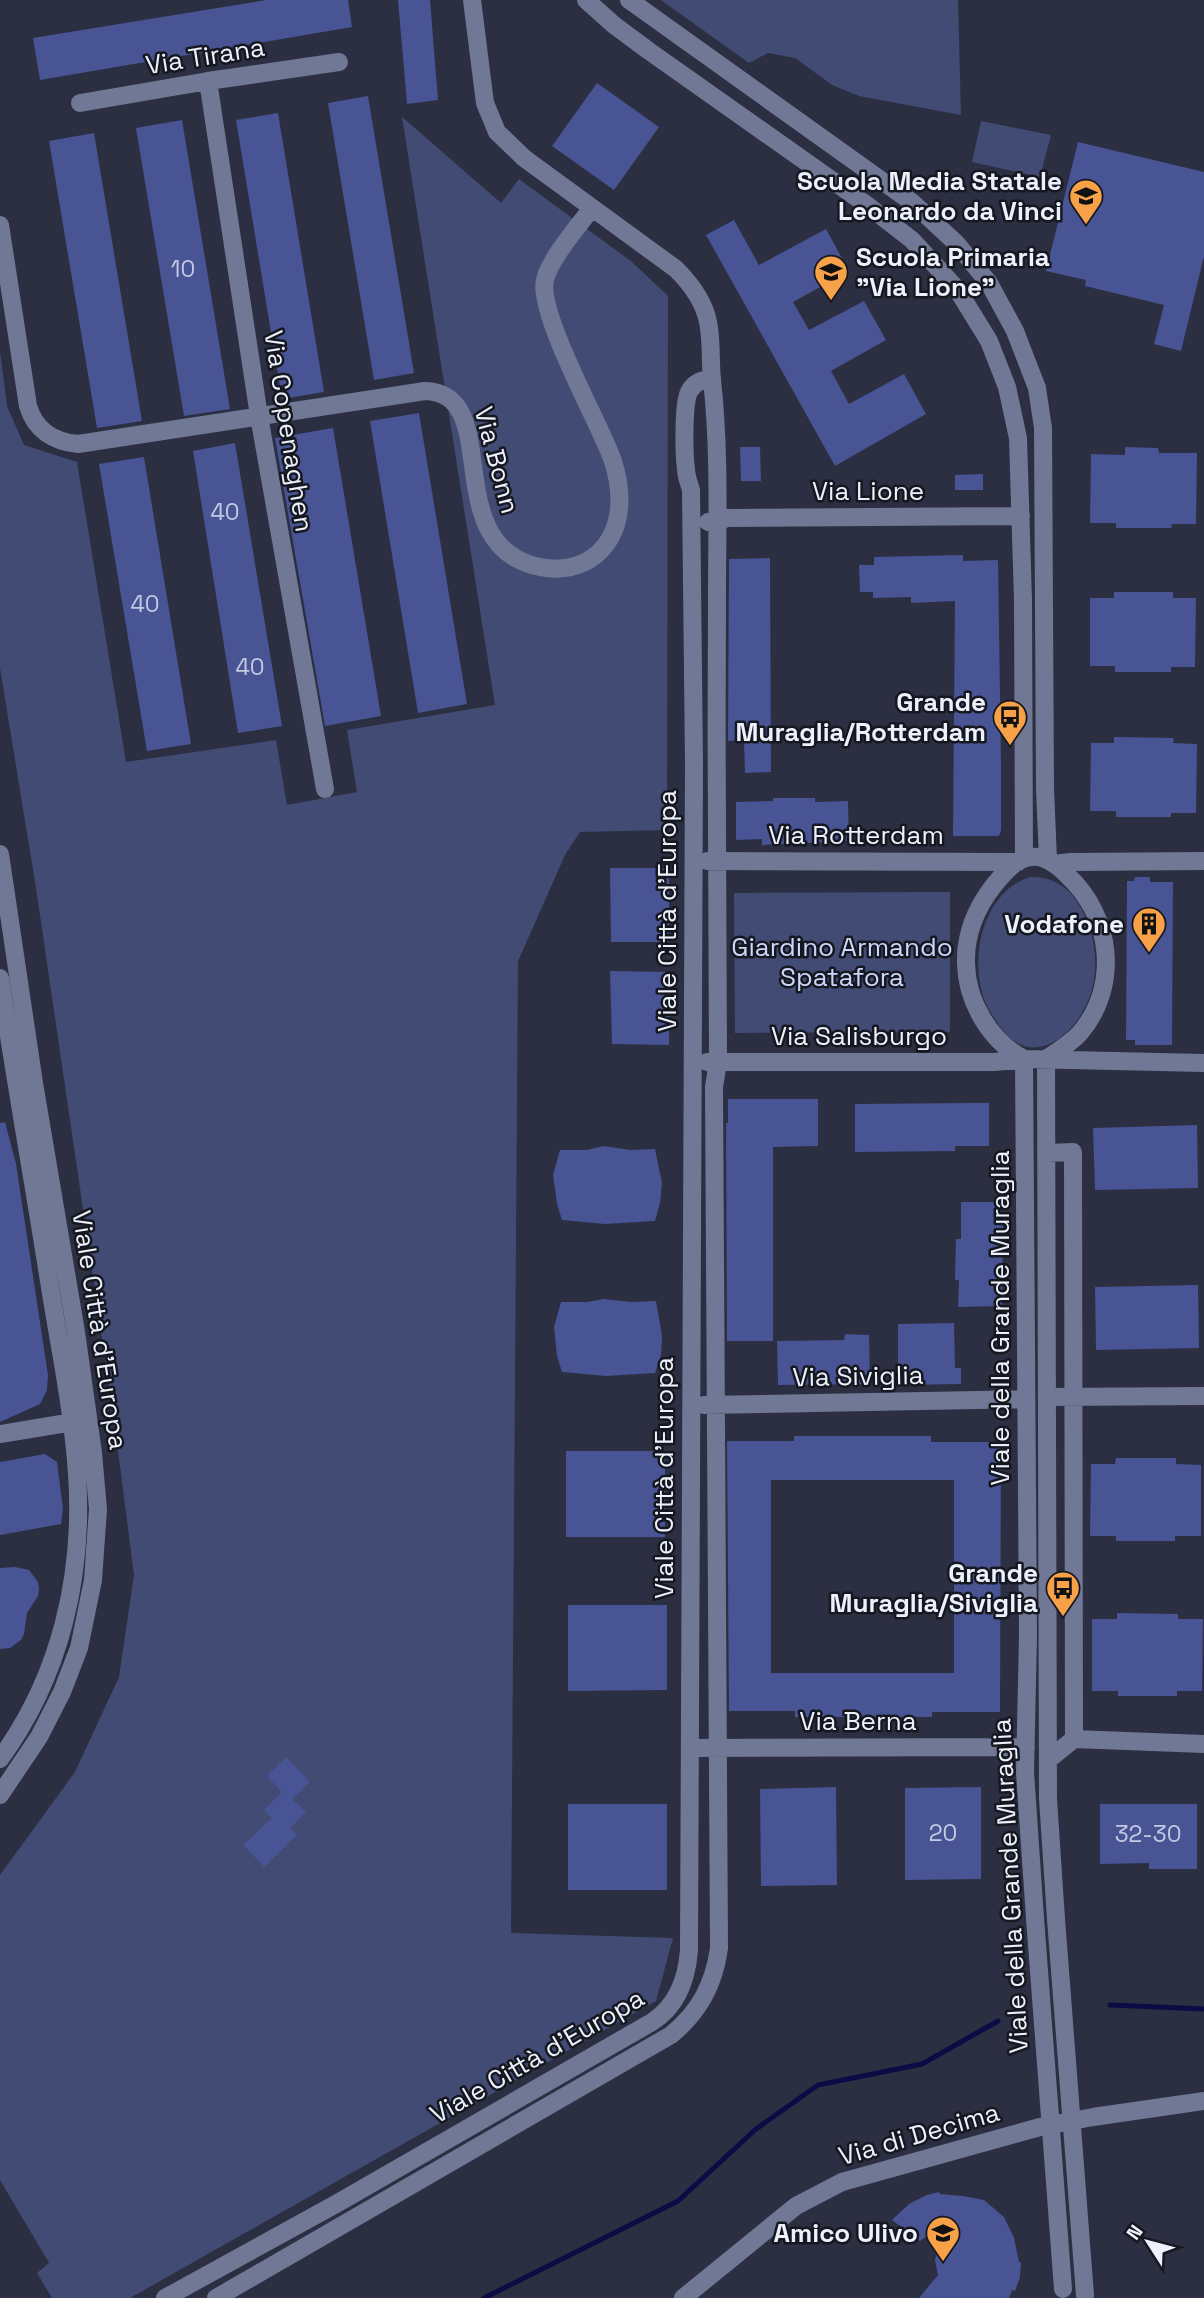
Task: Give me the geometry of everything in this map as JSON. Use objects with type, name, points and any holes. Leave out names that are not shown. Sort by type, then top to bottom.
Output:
[{"type":"street","name":"Viale Città d'Europa","points":[[216,2298],[652,2048],[687,2022],[707,1992],[719,1948],[714,1405],[714,1087],[718,1062],[717,524],[716,405],[709,328],[704,308],[695,292],[670,264],[512,148],[493,125],[485,103],[472,0]]},
{"type":"street","points":[[586,0],[649,51],[899,229],[940,268],[979,321],[1007,387],[1018,438],[1021,516],[1021,860]]},
{"type":"street","points":[[629,0],[920,209],[972,261],[989,283],[1011,321],[1032,372],[1040,401],[1043,428],[1045,834],[1051,862]]},
{"type":"street","name":"Via Tirana","points":[[80,103],[339,62]]},
{"type":"street","name":"Via Copenaghen","points":[[208,81],[259,416],[325,789]]},
{"type":"street","name":"Via Bonn","points":[[0,225],[29,406],[34,420],[47,435],[63,442],[78,444],[425,391],[445,395],[455,403],[462,414],[467,430],[481,513],[486,527],[498,544],[513,556],[538,567],[567,568],[589,559],[605,546],[614,531],[620,505],[619,484],[609,449],[549,316],[544,290],[552,262],[592,208]]},
{"type":"street","name":"Viale Città d'Europa","points":[[165,2298],[336,2204],[652,2022],[665,2012],[682,1986],[688,1958],[691,1748],[693,1063],[691,490],[686,471],[686,400],[696,383],[712,378]]},
{"type":"street","name":"Via Lione","points":[[717,524],[725,518],[1021,516]]},
{"type":"street","points":[[691,518],[717,524]]},
{"type":"street","name":"Viale Città d'Europa","points":[[0,853],[17,1086]]},
{"type":"street","points":[[1046,1059],[1072,1041],[1091,1017],[1101,993],[1106,966],[1104,938],[1092,905],[1075,883],[1051,862],[1036,856],[1021,860],[1000,878],[979,908],[968,941],[966,965],[970,992],[983,1019],[999,1041],[1024,1059],[1204,1063]]},
{"type":"street","name":"Via Rotterdam","points":[[693,860],[1021,860]]},
{"type":"street","points":[[1051,862],[1204,862]]},
{"type":"street","name":"Viale Città d'Europa","points":[[0,978],[17,1086],[63,1254],[79,1421],[97,1509],[93,1580],[84,1627],[71,1672],[34,1746],[0,1795]]},
{"type":"street","name":"Via Salisburgo","points":[[693,1063],[994,1062],[1024,1059]]},
{"type":"street","name":"Viale della Grande Muraglia","points":[[1024,1059],[1028,1636],[1026,1787],[1063,2294]]},
{"type":"street","name":"Viale della Grande Muraglia","points":[[1046,1059],[1048,1799],[1085,2296]]},
{"type":"street","points":[[1046,1153],[1073,1152],[1074,1739]]},
{"type":"street","points":[[1047,1397],[1204,1396]]},
{"type":"street","name":"Via Siviglia","points":[[691,1405],[1026,1399]]},
{"type":"street","name":"Viale Città d'Europa","points":[[0,1759],[44,1685],[66,1616],[76,1548],[79,1421]]},
{"type":"street","points":[[0,1434],[79,1421]]},
{"type":"street","points":[[1048,1760],[1074,1739],[1204,1744]]},
{"type":"street","name":"Via Berna","points":[[691,1748],[1026,1747]]},
{"type":"street","name":"Via di Decima","points":[[683,2298],[796,2206],[842,2182],[1040,2127],[1204,2101]]},
{"type":"green space","points":[[661,0],[958,0],[961,115],[859,96],[832,85],[795,58],[768,53],[749,63]]},
{"type":"green space","points":[[402,117],[501,203],[519,179],[632,262],[668,296],[667,830],[580,832],[565,855],[518,961],[511,1933],[673,1938],[656,2001],[130,2298],[52,2298],[37,2273],[49,2263],[0,2180],[0,1875],[75,1772],[119,1677],[134,1575],[36,888],[0,668],[0,351],[7,406],[24,445],[77,462],[126,762],[276,740],[287,805],[357,792],[347,730],[495,705]]},
{"type":"green space","points":[[981,121],[1051,135],[1040,177],[972,162]]},
{"type":"green space","points":[[1030,877],[1053,881],[1072,895],[1085,917],[1095,952],[1094,980],[1081,1015],[1070,1029],[1042,1047],[1026,1047],[1011,1039],[997,1022],[984,999],[978,964],[984,928],[991,911],[1001,896]]},
{"type":"green space","name":"Giardino Armando Spatafora","points":[[950,892],[950,1032],[735,1033],[734,893]]},
{"type":"building","points":[[266,0],[348,0],[352,27],[40,80],[33,38]]},
{"type":"building","points":[[398,0],[430,0],[438,100],[407,104]]},
{"type":"building","points":[[597,83],[659,127],[614,190],[552,146]]},
{"type":"building","points":[[368,96],[414,373],[374,380],[328,103]]},
{"type":"building","points":[[278,113],[324,392],[282,399],[236,120]]},
{"type":"building","points":[[182,120],[230,409],[184,416],[136,128]]},
{"type":"building","points":[[94,133],[142,421],[97,428],[49,141]]},
{"type":"building","points":[[1078,142],[1204,172],[1204,256],[1181,351],[1154,344],[1164,305],[1085,286],[1086,280],[1046,271]]},
{"type":"building","points":[[734,220],[759,265],[826,229],[849,271],[793,302],[809,330],[864,301],[886,340],[831,371],[849,404],[904,374],[926,414],[835,466],[706,235]]},
{"type":"building","points":[[419,413],[467,704],[418,713],[370,421]]},
{"type":"building","points":[[333,428],[381,716],[325,726],[275,438]]},
{"type":"building","points":[[235,443],[282,726],[238,733],[193,451]]},
{"type":"building","points":[[740,447],[760,447],[761,481],[741,481]]},
{"type":"building","points":[[1125,447],[1158,448],[1159,453],[1197,453],[1196,524],[1172,524],[1171,528],[1116,528],[1116,523],[1090,523],[1091,454],[1125,455]]},
{"type":"building","points":[[144,457],[191,744],[147,751],[99,464]]},
{"type":"building","points":[[983,474],[983,490],[955,490],[955,475]]},
{"type":"building","points":[[963,555],[963,561],[998,560],[1001,765],[999,836],[953,836],[955,601],[911,603],[911,597],[873,598],[873,592],[860,592],[859,565],[874,565],[874,557]]},
{"type":"building","points":[[770,558],[771,772],[745,773],[744,740],[728,741],[729,559]]},
{"type":"building","points":[[1114,592],[1173,592],[1173,598],[1196,598],[1195,667],[1171,667],[1171,672],[1115,672],[1115,666],[1090,666],[1090,598],[1114,598]]},
{"type":"building","points":[[1114,737],[1174,738],[1173,743],[1197,744],[1196,813],[1171,813],[1171,817],[1116,817],[1116,811],[1090,811],[1091,743],[1114,743]]},
{"type":"building","points":[[773,798],[815,798],[815,802],[848,801],[849,841],[762,845],[762,839],[736,840],[736,802],[773,801]]},
{"type":"building","points":[[610,868],[669,868],[669,942],[611,942]]},
{"type":"building","name":"Vodafone","points":[[1135,877],[1150,877],[1150,882],[1173,882],[1172,1045],[1135,1045],[1135,1040],[1126,1040],[1127,881],[1134,881]]},
{"type":"building","points":[[610,971],[669,972],[669,1045],[612,1044]]},
{"type":"building","points":[[728,1099],[818,1099],[818,1146],[773,1147],[773,1341],[727,1341]]},
{"type":"building","points":[[989,1103],[989,1146],[955,1146],[955,1151],[855,1152],[855,1104]]},
{"type":"building","points":[[5,1122],[16,1164],[48,1375],[47,1390],[40,1404],[0,1422],[0,1123]]},
{"type":"building","points":[[1197,1125],[1198,1188],[1095,1190],[1093,1128]]},
{"type":"building","points":[[603,1146],[630,1150],[655,1149],[662,1183],[655,1221],[605,1224],[562,1220],[553,1175],[560,1150],[587,1150]]},
{"type":"building","points":[[961,1202],[998,1202],[999,1220],[1003,1221],[1002,1306],[958,1307],[959,1280],[955,1280],[956,1239],[961,1239]]},
{"type":"building","points":[[1198,1285],[1199,1348],[1096,1350],[1095,1287]]},
{"type":"building","points":[[604,1299],[656,1301],[662,1336],[661,1355],[655,1373],[606,1376],[562,1372],[557,1356],[554,1327],[561,1302]]},
{"type":"building","points":[[954,1323],[955,1368],[961,1368],[961,1384],[898,1385],[898,1324]]},
{"type":"building","points":[[845,1334],[869,1335],[870,1384],[778,1385],[777,1341],[844,1340]]},
{"type":"building","points":[[794,1436],[931,1436],[931,1442],[1001,1442],[1000,1712],[932,1712],[932,1717],[795,1717],[795,1711],[729,1711],[727,1441],[794,1441]],"holes":[[[771,1480],[954,1480],[954,1673],[771,1673]]]},
{"type":"building","points":[[566,1451],[665,1451],[665,1537],[566,1537]]},
{"type":"building","points":[[45,1454],[57,1462],[63,1509],[61,1524],[0,1535],[0,1462]]},
{"type":"building","points":[[1116,1458],[1176,1458],[1176,1464],[1201,1465],[1201,1536],[1175,1536],[1175,1541],[1116,1541],[1116,1536],[1090,1536],[1091,1464],[1115,1464]]},
{"type":"building","points":[[0,1568],[29,1570],[38,1582],[38,1596],[27,1613],[21,1640],[10,1648],[0,1649]]},
{"type":"building","points":[[568,1605],[667,1605],[667,1690],[568,1691]]},
{"type":"building","points":[[1117,1613],[1178,1614],[1178,1619],[1203,1619],[1202,1691],[1177,1691],[1177,1696],[1118,1696],[1118,1691],[1092,1691],[1092,1619],[1117,1619]]},
{"type":"building","points":[[286,1757],[310,1782],[292,1799],[306,1812],[290,1828],[297,1835],[264,1867],[243,1845],[272,1818],[264,1810],[282,1792],[267,1776]]},
{"type":"building","points":[[836,1787],[837,1885],[761,1886],[760,1789]]},
{"type":"building","points":[[981,1787],[981,1879],[905,1880],[905,1788]]},
{"type":"building","points":[[568,1804],[667,1804],[667,1890],[568,1890]]},
{"type":"building","points":[[1100,1804],[1197,1804],[1197,1869],[1149,1869],[1149,1863],[1100,1864]]},
{"type":"building","points":[[939,2192],[984,2200],[1004,2217],[1021,2262],[1020,2277],[1009,2298],[919,2298],[938,2275],[935,2260],[947,2221],[920,2241],[892,2220],[909,2204]]},
{"type":"waterway","points":[[1110,2005],[1204,2009]]},
{"type":"waterway","points":[[484,2298],[678,2201],[756,2129],[818,2085],[922,2064],[998,2021]]},
{"type":"place","name":"Scuola Media Statale Leonardo da Vinci","points":[[1086,226]]},
{"type":"place","name":"Scuola Primaria \"Via Lione\"","points":[[831,302]]},
{"type":"place","name":"Grande Muraglia/Rotterdam","points":[[1010,747]]},
{"type":"place","name":"Vodafone","points":[[1149,954]]},
{"type":"place","name":"Grande Muraglia/Siviglia","points":[[1063,1618]]},
{"type":"place","name":"Amico Ulivo","points":[[943,2263]]}]
